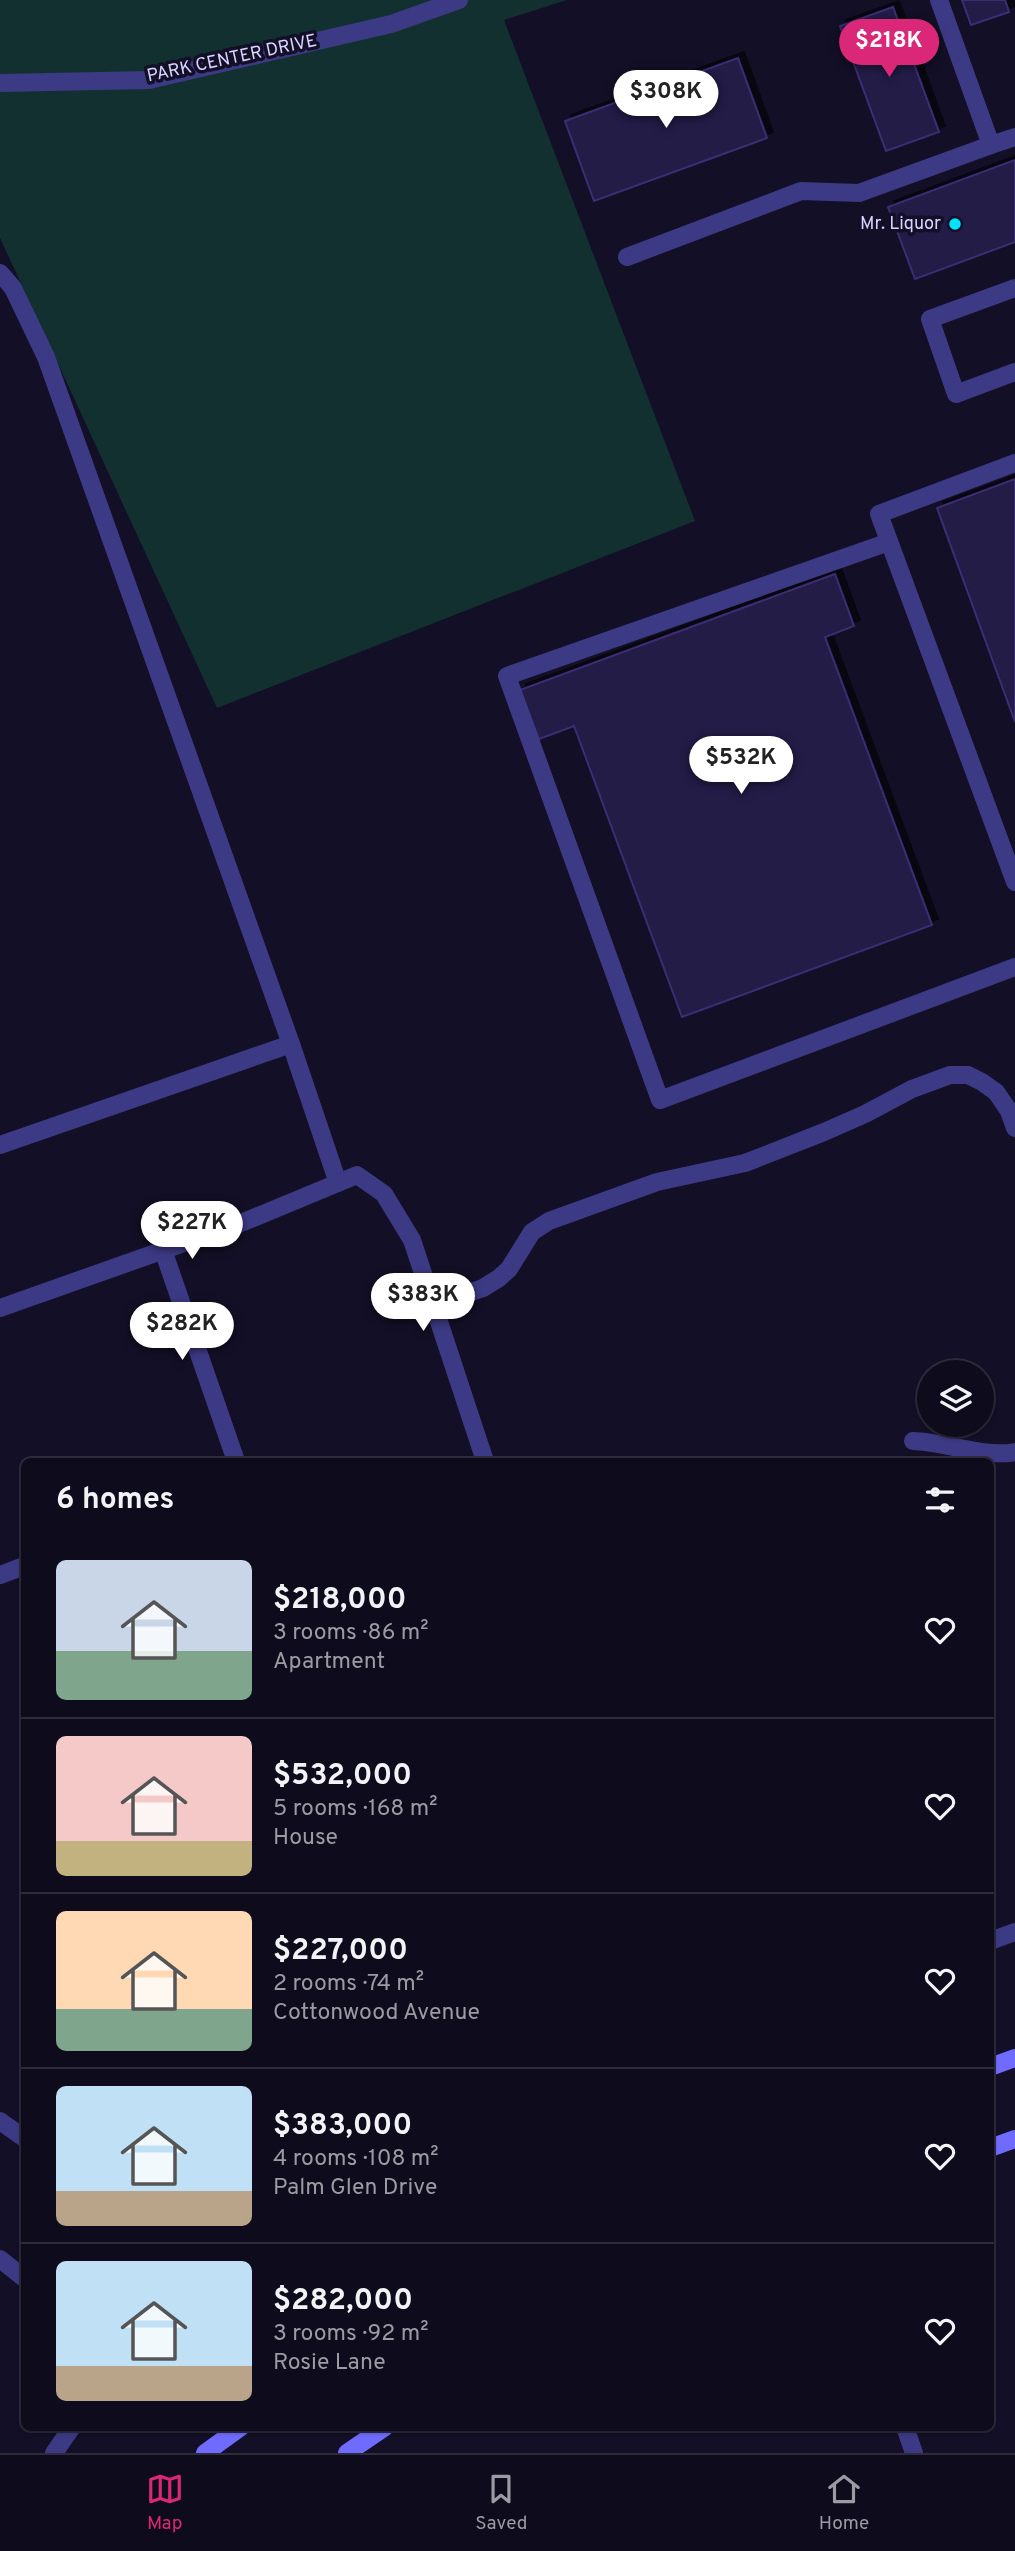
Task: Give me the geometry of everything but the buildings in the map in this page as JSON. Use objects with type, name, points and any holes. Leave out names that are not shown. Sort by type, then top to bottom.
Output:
[{"type":"main road","points":[[994,2066],[1015,2058]]},
{"type":"main road","points":[[994,2147],[1015,2139]]},
{"type":"main road","points":[[205,2453],[236,2431]]},
{"type":"main road","points":[[347,2453],[379,2431]]},
{"type":"street","name":"PARK CENTER DRIVE","points":[[0,83],[149,80],[391,24],[459,0]]},
{"type":"street","points":[[939,0],[991,145]]},
{"type":"street","points":[[627,257],[801,191],[859,193],[1015,137]]},
{"type":"street","points":[[0,273],[13,288],[46,357],[338,1183]]},
{"type":"street","points":[[1015,288],[930,319],[956,394],[1015,372]]},
{"type":"street","points":[[1015,463],[879,514],[1015,882]]},
{"type":"street","points":[[889,541],[507,676],[660,1100],[1015,967]]},
{"type":"street","points":[[0,1145],[291,1044]]},
{"type":"street","points":[[434,1305],[483,1288],[499,1278],[509,1269],[532,1232],[549,1220],[657,1182],[745,1163],[824,1132],[912,1089],[950,1075],[968,1075],[996,1092],[1009,1111],[1015,1128]]},
{"type":"street","points":[[0,1308],[246,1221],[357,1175],[384,1194],[412,1240],[484,1458]]},
{"type":"street","points":[[163,1250],[235,1458]]},
{"type":"street","points":[[913,1441],[937,1442],[987,1453],[1015,1452]]},
{"type":"street","points":[[0,1575],[21,1567]]},
{"type":"street","points":[[994,1940],[1015,1932]]},
{"type":"street","points":[[0,2121],[21,2136]]},
{"type":"street","points":[[0,2259],[21,2276]]},
{"type":"street","points":[[54,2453],[69,2431]]},
{"type":"street","points":[[907,2431],[915,2453]]},
{"type":"green space","points":[[0,0],[567,0],[504,20],[695,521],[217,708],[0,238]]},
{"type":"place","name":"Mr. Liquor","points":[[955,224]]}]
